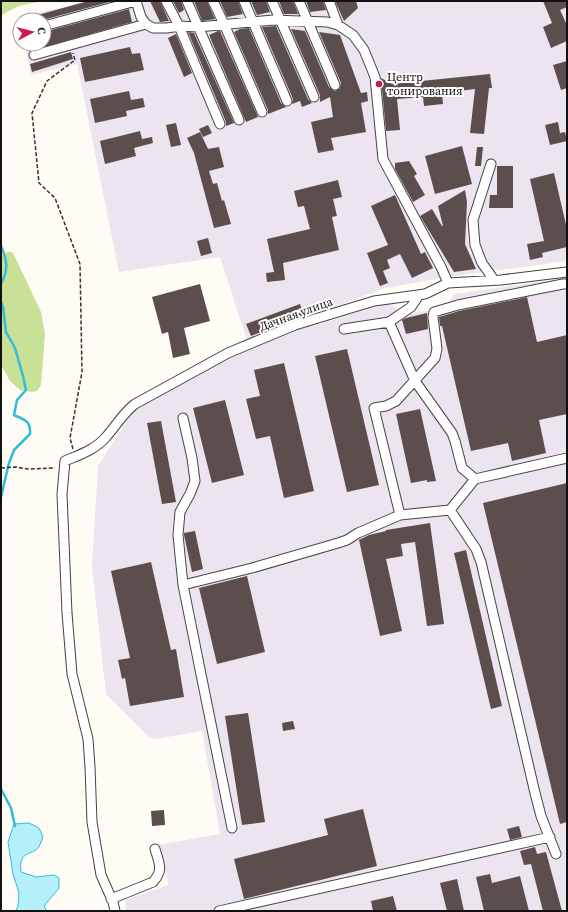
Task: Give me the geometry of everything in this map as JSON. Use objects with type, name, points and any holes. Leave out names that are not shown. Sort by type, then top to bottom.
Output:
[{"type":"street","points":[[52,24],[136,1],[141,17],[146,24],[153,28],[280,20],[327,22],[338,25],[353,35],[364,50],[375,77],[383,159],[438,260],[448,283]]},
{"type":"street","points":[[166,1],[179,26],[220,124]]},
{"type":"street","points":[[186,1],[239,120]]},
{"type":"street","points":[[213,1],[262,112]]},
{"type":"street","points":[[244,1],[287,101]]},
{"type":"street","points":[[272,1],[314,97]]},
{"type":"street","points":[[299,1],[335,85]]},
{"type":"street","points":[[329,1],[338,25]]},
{"type":"street","points":[[34,55],[146,24]]},
{"type":"street","points":[[491,164],[473,220],[475,245],[482,263],[494,280]]},
{"type":"street","name":"Дачная улица","points":[[65,461],[92,449],[100,443],[135,404],[228,353],[302,322],[374,301],[425,294],[448,283],[494,280],[567,272]]},
{"type":"street","points":[[400,514],[374,408],[386,406],[396,401],[435,358],[434,312],[458,305],[567,284]]},
{"type":"street","points":[[344,329],[389,322],[411,307],[420,295]]},
{"type":"street","points":[[389,322],[415,381],[452,433],[456,441],[462,468],[475,479]]},
{"type":"street","points":[[183,418],[192,458],[194,481],[190,494],[180,512],[178,535],[183,585],[232,828]]},
{"type":"street","points":[[183,585],[252,568],[338,543],[400,514],[450,510],[475,479],[567,458]]},
{"type":"street","points":[[65,461],[62,494],[69,643],[72,674],[85,724],[89,748],[92,822],[101,875],[115,911]]},
{"type":"street","points":[[450,510],[476,549],[541,816],[556,854]]},
{"type":"street","points":[[219,911],[550,838]]},
{"type":"street","points":[[111,899],[153,882],[160,873],[160,865],[155,849]]},
{"type":"path","points":[[71,45],[75,60],[47,82],[32,113],[40,183],[55,198],[80,264],[82,372],[70,438],[74,457]]},
{"type":"path","points":[[1,468],[56,468],[65,461]]},
{"type":"shaded area","points":[[98,1],[567,1],[567,261],[454,276],[385,288],[247,340],[220,257],[119,272],[77,64],[31,75],[27,52],[52,52],[52,12],[40,12]]},
{"type":"shaded area","points":[[567,278],[567,911],[126,911],[125,900],[169,885],[157,845],[220,834],[202,731],[156,739],[149,737],[106,694],[92,566],[98,466],[132,413],[171,389],[231,358],[310,324],[315,326],[389,302],[403,315],[446,307],[454,294]]},
{"type":"green space","points":[[1,1],[43,1],[19,6],[1,15]]},
{"type":"green space","points":[[7,252],[12,252],[14,255],[41,312],[45,334],[41,385],[37,391],[32,392],[20,390],[10,381],[1,365],[1,256]]},
{"type":"water","points":[[29,823],[39,828],[43,837],[39,847],[26,855],[22,860],[21,872],[36,877],[54,875],[59,878],[59,888],[44,906],[47,911],[16,911],[19,893],[13,874],[8,842],[14,824]]},
{"type":"building","points":[[88,1],[113,1],[52,18],[52,12],[49,12]]},
{"type":"building","points":[[150,1],[160,1],[169,21],[160,22]]},
{"type":"building","points":[[173,1],[181,1],[184,10],[179,13]]},
{"type":"building","points":[[194,1],[207,1],[215,19],[202,21]]},
{"type":"building","points":[[220,1],[238,1],[243,14],[227,17]]},
{"type":"building","points":[[251,1],[266,1],[270,12],[257,15]]},
{"type":"building","points":[[279,1],[293,1],[298,14],[284,14]]},
{"type":"building","points":[[306,1],[323,1],[326,10],[310,12]]},
{"type":"building","points":[[335,1],[356,1],[358,8],[344,21]]},
{"type":"building","points":[[543,1],[567,1],[567,7],[560,10],[567,25],[567,41],[551,48],[543,27],[552,23]]},
{"type":"building","points":[[129,9],[132,22],[52,45],[52,30]]},
{"type":"building","points":[[276,26],[308,99],[312,103],[302,107],[300,101],[292,104],[293,99],[262,27]]},
{"type":"building","points":[[249,28],[281,103],[286,107],[268,114],[268,110],[234,32],[240,29]]},
{"type":"building","points":[[291,29],[305,31],[329,87],[335,91],[340,88],[341,83],[319,32],[340,35],[361,93],[367,92],[368,101],[361,103],[366,132],[331,138],[334,150],[318,153],[311,122],[333,117],[330,97],[320,102],[320,95]]},
{"type":"building","points":[[220,31],[258,117],[246,122],[209,35]]},
{"type":"building","points":[[188,32],[194,33],[234,123],[226,126],[226,122]]},
{"type":"building","points":[[176,34],[192,73],[184,77],[168,38]]},
{"type":"building","points":[[130,47],[132,54],[140,53],[144,70],[85,82],[80,58]]},
{"type":"building","points":[[71,52],[73,59],[32,72],[30,64]]},
{"type":"building","points":[[567,61],[567,88],[561,90],[553,65]]},
{"type":"building","points":[[490,74],[492,88],[489,88],[484,134],[470,133],[475,89],[442,93],[443,104],[424,106],[423,97],[397,99],[400,130],[386,131],[381,78],[392,84]]},
{"type":"building","points":[[129,91],[131,100],[143,98],[145,107],[126,111],[127,116],[95,123],[90,99]]},
{"type":"building","points":[[558,122],[560,133],[565,132],[567,141],[550,145],[545,125]]},
{"type":"building","points":[[176,123],[181,145],[171,147],[166,125]]},
{"type":"building","points":[[208,125],[212,133],[203,137],[199,129]]},
{"type":"building","points":[[140,131],[142,139],[152,137],[153,143],[134,148],[136,156],[105,164],[100,141]]},
{"type":"building","points":[[200,132],[208,149],[219,147],[224,167],[209,171],[213,184],[217,183],[231,224],[214,228],[194,153],[187,138]]},
{"type":"building","points":[[462,146],[472,184],[435,194],[425,156]]},
{"type":"building","points":[[477,147],[483,147],[481,166],[475,166]]},
{"type":"building","points":[[409,161],[417,174],[414,176],[425,195],[413,202],[395,169],[395,163]]},
{"type":"building","points":[[497,166],[513,166],[513,208],[489,208],[490,195],[497,195]]},
{"type":"building","points":[[554,173],[567,229],[567,247],[542,253],[543,257],[530,260],[527,244],[544,241],[530,179]]},
{"type":"building","points":[[338,180],[342,197],[333,199],[337,216],[332,217],[339,250],[283,263],[285,280],[267,282],[266,273],[274,272],[267,239],[310,229],[304,206],[298,207],[294,191]]},
{"type":"building","points":[[465,190],[467,202],[465,244],[476,269],[454,272],[420,216],[432,209],[443,226],[438,206]]},
{"type":"building","points":[[395,195],[421,254],[425,252],[433,268],[412,278],[400,254],[387,260],[390,268],[383,271],[388,283],[380,286],[367,253],[388,245],[371,206]]},
{"type":"building","points":[[208,238],[212,253],[201,256],[197,241]]},
{"type":"building","points":[[200,284],[210,321],[184,328],[190,354],[173,358],[168,332],[162,334],[152,297]]},
{"type":"building","points":[[527,297],[537,342],[567,335],[567,414],[539,420],[546,453],[512,461],[508,443],[471,451],[439,317],[459,311]]},
{"type":"building","points":[[300,304],[304,316],[251,336],[246,324]]},
{"type":"building","points":[[427,313],[428,329],[406,334],[402,320]]},
{"type":"building","points":[[347,349],[379,485],[347,492],[315,356]]},
{"type":"building","points":[[284,363],[314,491],[284,498],[270,436],[256,439],[246,399],[260,396],[254,370]]},
{"type":"building","points":[[225,400],[244,475],[212,483],[193,408]]},
{"type":"building","points":[[420,409],[436,481],[427,482],[427,480],[411,483],[396,414]]},
{"type":"building","points":[[161,421],[176,502],[162,504],[147,423]]},
{"type":"building","points":[[567,483],[567,822],[560,824],[483,503]]},
{"type":"building","points":[[430,523],[444,624],[427,626],[415,542],[401,544],[403,556],[386,559],[402,631],[380,636],[359,540],[369,535],[386,530]]},
{"type":"building","points":[[195,531],[203,569],[192,572],[184,533]]},
{"type":"building","points":[[466,550],[502,706],[491,709],[454,553]]},
{"type":"building","points":[[151,562],[171,650],[176,649],[184,697],[130,706],[125,678],[122,679],[118,660],[130,658],[111,571]]},
{"type":"building","points":[[247,576],[265,652],[217,664],[199,588]]},
{"type":"building","points":[[248,713],[265,822],[242,825],[225,716]]},
{"type":"building","points":[[293,721],[295,729],[283,731],[282,723]]},
{"type":"building","points":[[363,809],[377,866],[244,899],[234,859],[328,835],[324,819]]},
{"type":"building","points":[[164,810],[165,825],[152,826],[151,811]]},
{"type":"building","points":[[519,826],[522,837],[510,840],[507,829]]},
{"type":"building","points":[[535,847],[537,854],[546,852],[562,911],[543,911],[531,864],[524,865],[520,851]]},
{"type":"building","points":[[490,874],[492,883],[520,876],[529,911],[484,911],[476,877]]},
{"type":"building","points":[[457,879],[464,911],[447,911],[440,883]]},
{"type":"building","points":[[393,896],[397,911],[373,911],[371,901]]},
{"type":"waterway","points":[[1,246],[5,256],[6,265],[4,279],[1,284]]},
{"type":"waterway","points":[[1,302],[6,332],[15,348],[26,390],[17,400],[14,415],[26,422],[30,430],[30,434],[14,450],[9,463],[1,497]]},
{"type":"waterway","points":[[1,789],[11,808],[15,826]]},
{"type":"place","name":"Центр тонирования","points":[[379,84]]}]
